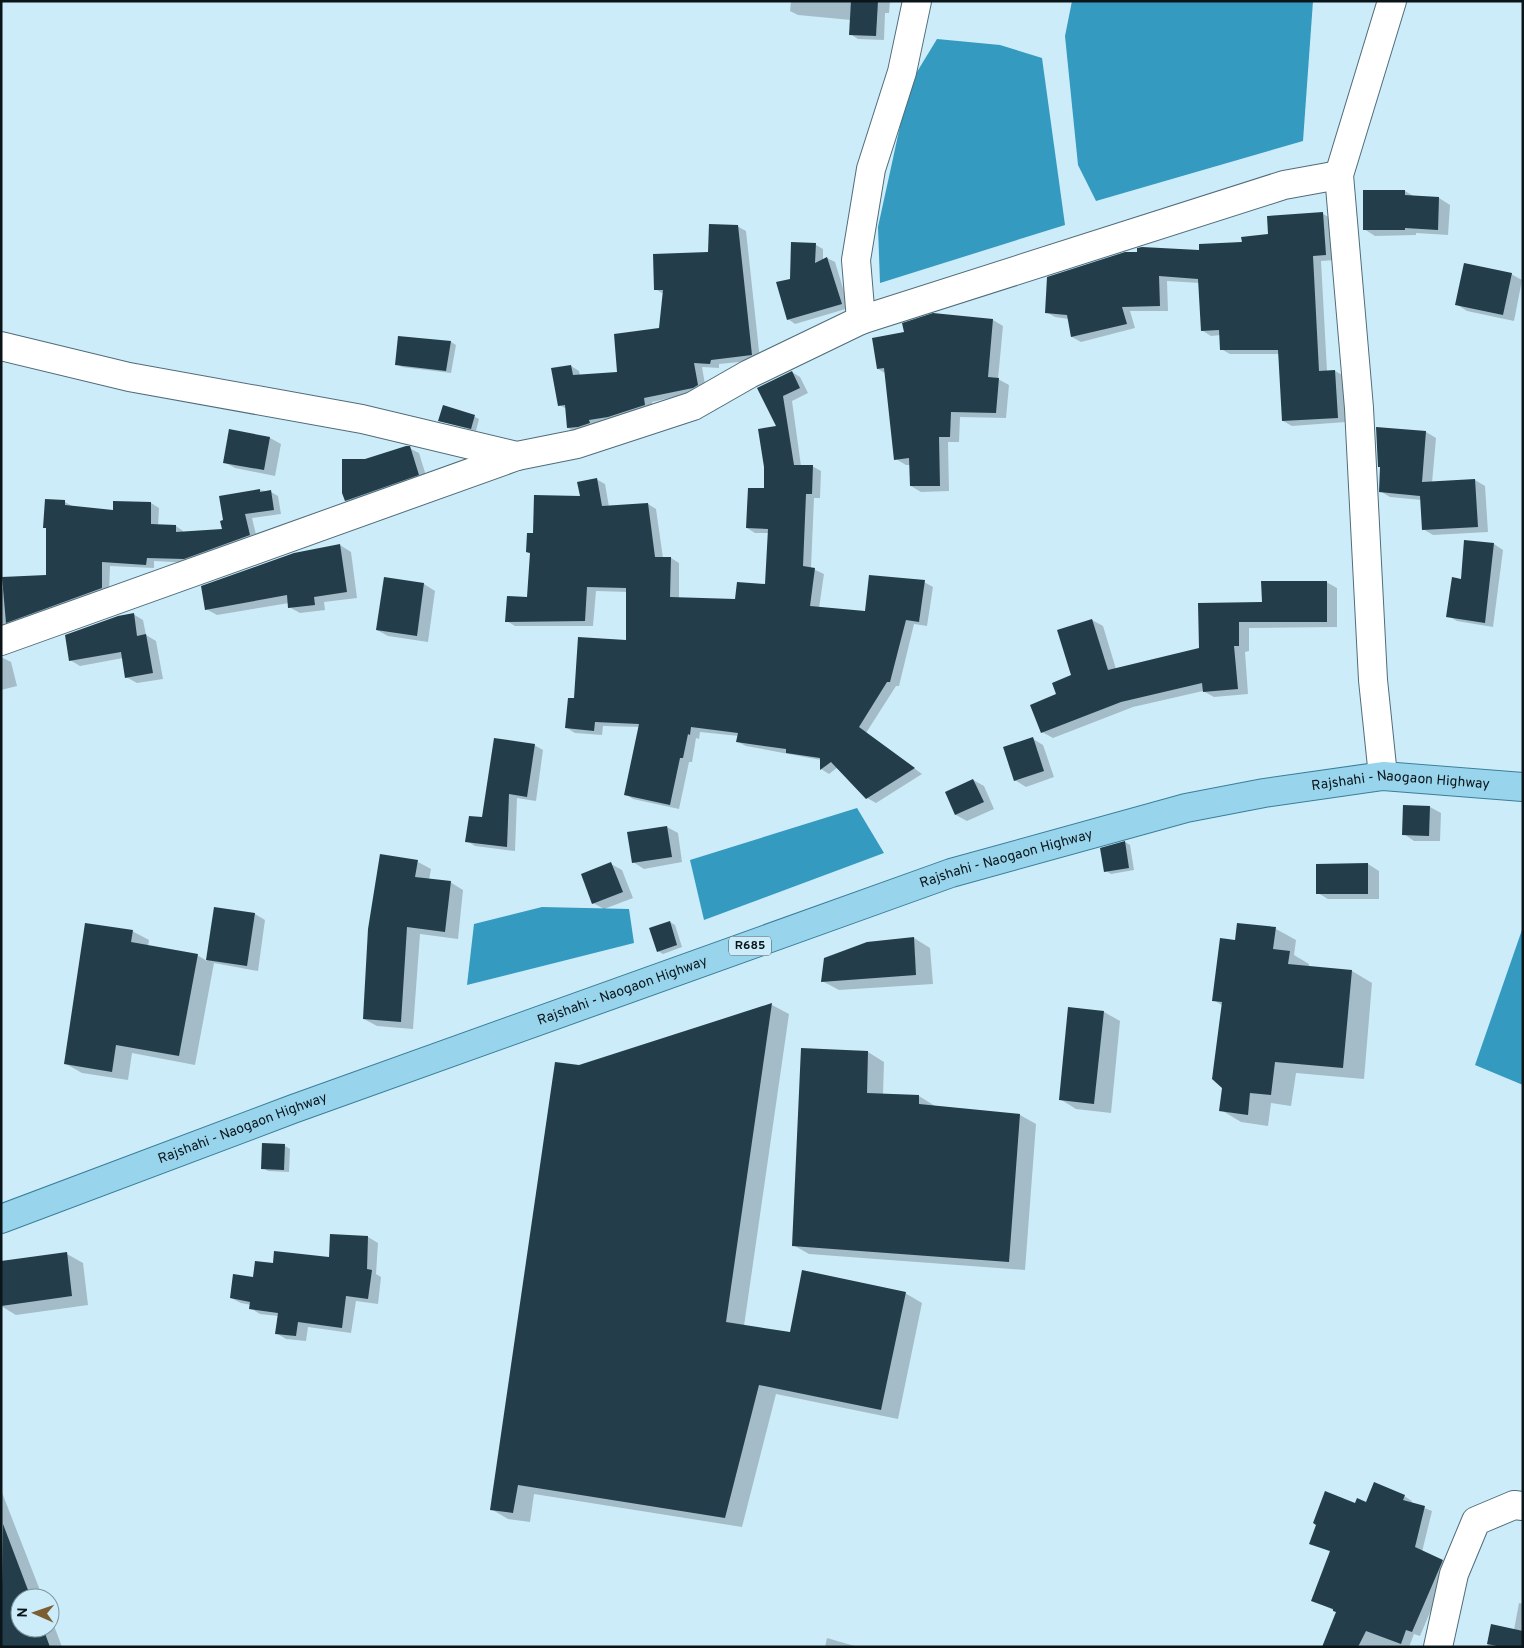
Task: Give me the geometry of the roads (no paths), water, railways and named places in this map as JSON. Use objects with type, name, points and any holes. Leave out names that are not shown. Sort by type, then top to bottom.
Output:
[{"type":"main road","name":"Rajshahi - Naogaon Highway","points":[[1,1219],[293,1109],[951,873],[1186,808],[1264,793],[1383,776],[1523,787]]},
{"type":"street","points":[[861,320],[856,260],[870,178],[902,72],[916,1]]},
{"type":"street","points":[[1383,776],[1373,680],[1359,408],[1339,175],[1392,1]]},
{"type":"street","points":[[1,641],[517,456],[576,444],[693,406],[749,374],[861,320],[1284,186],[1339,175]]},
{"type":"street","points":[[1,346],[129,377],[362,418],[517,456]]},
{"type":"street","points":[[1438,1647],[1454,1574],[1476,1521],[1514,1505],[1523,1506]]},
{"type":"water","points":[[1072,1],[1313,1],[1303,141],[1096,201],[1078,165],[1065,36]]},
{"type":"water","points":[[937,39],[1000,45],[1042,58],[1065,225],[880,283],[878,227],[909,85]]},
{"type":"water","points":[[857,808],[884,853],[704,920],[690,860]]},
{"type":"water","points":[[542,907],[629,909],[634,943],[467,985],[474,924]]},
{"type":"water","points":[[1523,927],[1523,1085],[1475,1065]]}]
